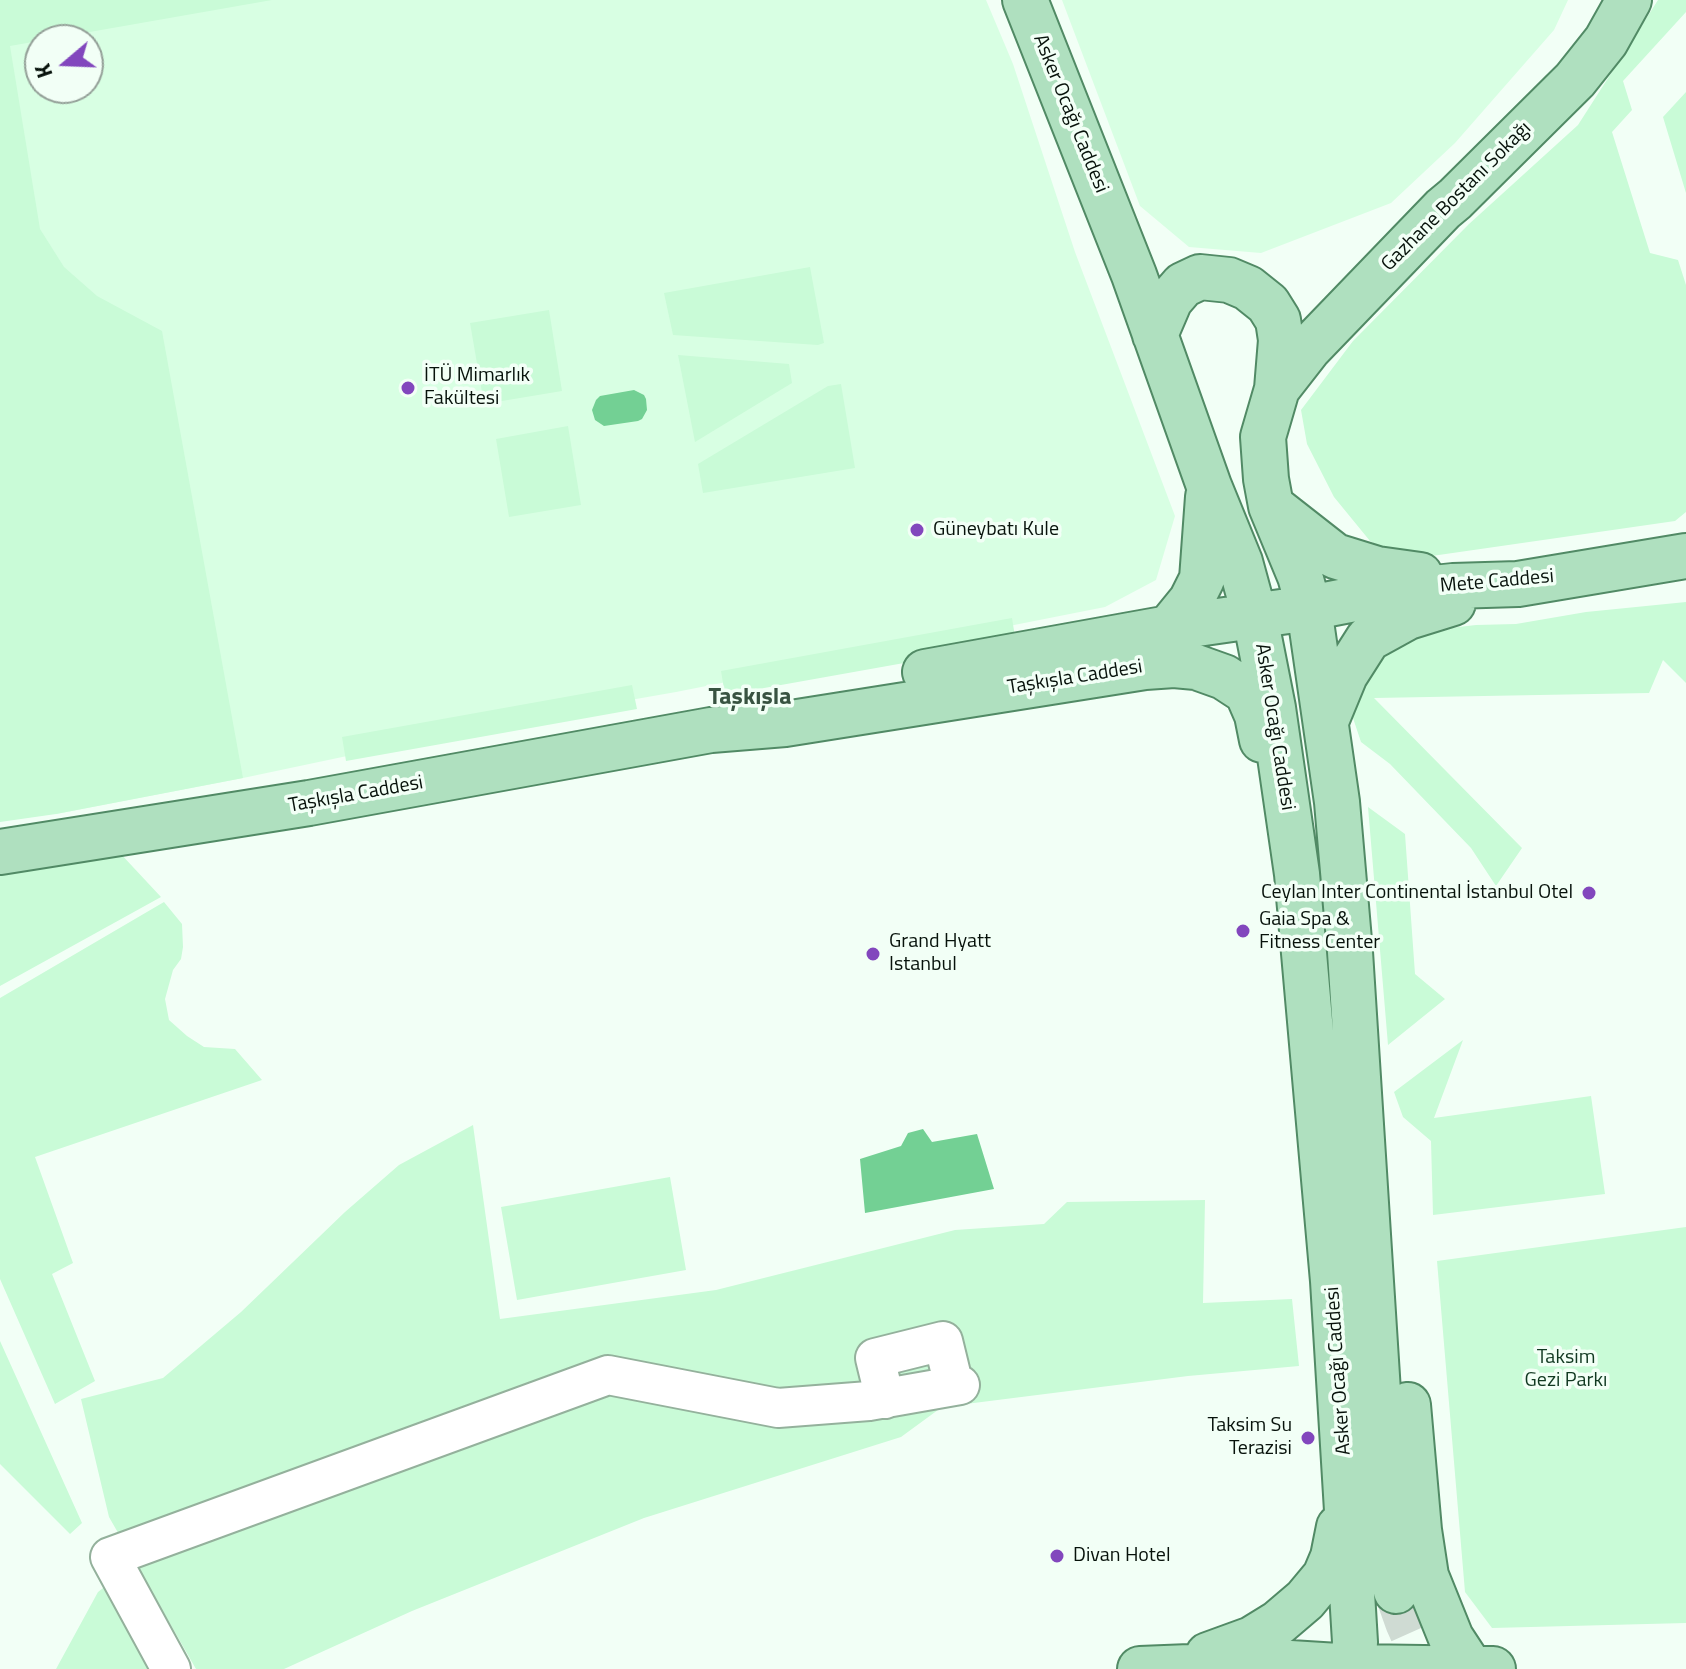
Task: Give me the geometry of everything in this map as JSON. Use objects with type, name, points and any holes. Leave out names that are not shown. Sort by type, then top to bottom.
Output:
[{"type":"main road","name":"Asker Ocağı Caddesi","points":[[1025,0],[1091,164],[1240,562],[1255,617],[1273,708],[1297,874],[1333,1281],[1347,1493]]},
{"type":"main road","name":"Gazhane Bostanı Sokağı","points":[[1277,389],[1309,348],[1381,273],[1575,80],[1606,41],[1629,0]]},
{"type":"main road","points":[[1155,335],[1170,300],[1183,285],[1200,277],[1229,280],[1248,288],[1268,304],[1278,320],[1281,340],[1277,389]]},
{"type":"main road","name":"Asker Ocağı Caddesi","points":[[1277,389],[1263,437],[1266,479],[1271,506],[1300,576],[1309,608],[1337,802],[1350,952],[1388,1549],[1396,1591]]},
{"type":"main road","points":[[1169,628],[1191,601],[1202,579],[1209,486]]},
{"type":"main road","points":[[1271,506],[1335,556],[1358,564],[1412,575],[1518,584]]},
{"type":"main road","name":"Mete Caddesi","points":[[1309,608],[1386,593],[1453,586],[1518,584],[1686,556]]},
{"type":"main road","points":[[1326,721],[1345,675],[1368,639],[1408,617],[1518,584]]},
{"type":"main road","name":"Taşkışla Caddesi","points":[[711,730],[762,706],[822,690],[1169,628],[1309,608]]},
{"type":"main road","name":"Taşkışla Caddesi","points":[[0,852],[309,803],[711,730],[785,724],[1174,665],[1196,667],[1224,677],[1247,692],[1257,715],[1297,874]]},
{"type":"main road","points":[[1350,952],[1379,1092],[1384,1132],[1419,1530],[1426,1576],[1451,1638],[1482,1668]]},
{"type":"main road","points":[[1158,1668],[1252,1639],[1278,1623],[1305,1600],[1325,1576],[1333,1557],[1347,1493]]},
{"type":"main road","points":[[1347,1493],[1354,1668]]},
{"type":"main road","points":[[1158,1668],[1290,1663],[1354,1668],[1482,1668]]},
{"type":"street","points":[[171,1669],[110,1557],[608,1375],[778,1408],[885,1399],[957,1385]]},
{"type":"shaded area","name":"İTÜ Mimarlık Fakültesi","points":[[0,0],[986,0],[1013,64],[1075,252],[1175,516],[1156,580],[1105,607],[676,692],[522,719],[56,814]]},
{"type":"shaded area","points":[[1062,0],[1568,0],[1554,30],[1455,143],[1391,203],[1261,253],[1189,247],[1140,206]]},
{"type":"shaded area","points":[[634,390],[646,399],[647,410],[642,419],[604,426],[595,420],[592,410],[600,396]]},
{"type":"shaded area","points":[[923,1129],[932,1142],[977,1134],[994,1189],[865,1213],[860,1159],[901,1146],[908,1133]]},
{"type":"green space","points":[[0,0],[272,0],[104,29],[104,24],[24,24],[24,44],[10,46],[40,229],[64,267],[97,296],[162,331],[243,778],[0,822]]},
{"type":"green space","points":[[1658,0],[1686,0],[1686,12],[1623,81],[1632,110],[1612,132],[1650,253],[1678,260],[1686,285],[1686,512],[1675,521],[1404,560],[1370,541],[1334,497],[1307,444],[1301,410],[1353,341],[1469,224],[1578,125]]},
{"type":"green space","points":[[1686,92],[1686,193],[1663,117]]},
{"type":"green space","points":[[810,267],[824,343],[673,335],[664,293]]},
{"type":"green space","points":[[549,310],[562,391],[484,404],[470,323]]},
{"type":"green space","points":[[678,355],[789,364],[792,383],[695,442]]},
{"type":"green space","points":[[841,384],[855,468],[703,493],[698,464],[828,386]]},
{"type":"green space","points":[[568,426],[581,505],[509,517],[496,439]]},
{"type":"green space","points":[[1686,602],[1686,683],[1663,660],[1649,693],[1374,698],[1522,848],[1496,886],[1471,848],[1390,764],[1361,742],[1349,706],[1367,665],[1415,632],[1516,624],[1586,612]]},
{"type":"green space","points":[[1012,618],[1016,643],[725,695],[721,671]]},
{"type":"green space","points":[[632,685],[637,709],[346,761],[342,737]]},
{"type":"green space","points":[[1368,807],[1405,834],[1415,974],[1445,999],[1388,1045]]},
{"type":"green space","points":[[119,852],[161,897],[0,986],[0,869]]},
{"type":"green space","points":[[164,902],[182,924],[183,947],[165,999],[169,1020],[204,1047],[235,1049],[262,1080],[35,1157],[73,1263],[52,1274],[95,1381],[55,1404],[0,1279],[0,998]]},
{"type":"green space","points":[[1463,1040],[1434,1118],[1591,1096],[1605,1194],[1433,1215],[1431,1141],[1403,1117],[1394,1092]]},
{"type":"green space","points":[[473,1125],[500,1319],[716,1290],[955,1230],[1044,1224],[1067,1202],[1205,1200],[1203,1303],[1292,1299],[1299,1366],[1188,1376],[942,1407],[901,1437],[644,1518],[412,1611],[284,1669],[196,1669],[109,1517],[81,1399],[163,1378],[241,1312],[399,1165]]},
{"type":"green space","points":[[670,1177],[686,1270],[517,1300],[501,1207]]},
{"type":"green space","name":"Taksim Gezi Parkı","points":[[1686,1227],[1686,1623],[1492,1628],[1465,1592],[1437,1261]]},
{"type":"green space","points":[[0,1341],[82,1523],[70,1534],[0,1464]]},
{"type":"green space","points":[[112,1581],[149,1669],[56,1669],[98,1592]]},
{"type":"tunnel","points":[[1396,1591],[1420,1651],[1433,1669]]},
{"type":"place","name":"İTÜ Mimarlık Fakültesi","points":[[408,388]]},
{"type":"place","name":"Güneybatı Kule","points":[[917,530]]},
{"type":"place","name":"Ceylan Inter Continental İstanbul Otel","points":[[1589,893]]},
{"type":"place","name":"Gaia Spa & Fitness Center","points":[[1243,931]]},
{"type":"place","name":"Grand Hyatt Istanbul","points":[[873,954]]},
{"type":"place","name":"Taksim Su Terazisi","points":[[1308,1438]]},
{"type":"place","name":"Divan Hotel","points":[[1057,1556]]},
{"type":"district","name":"Taşkışla","points":[[750,698]]}]
